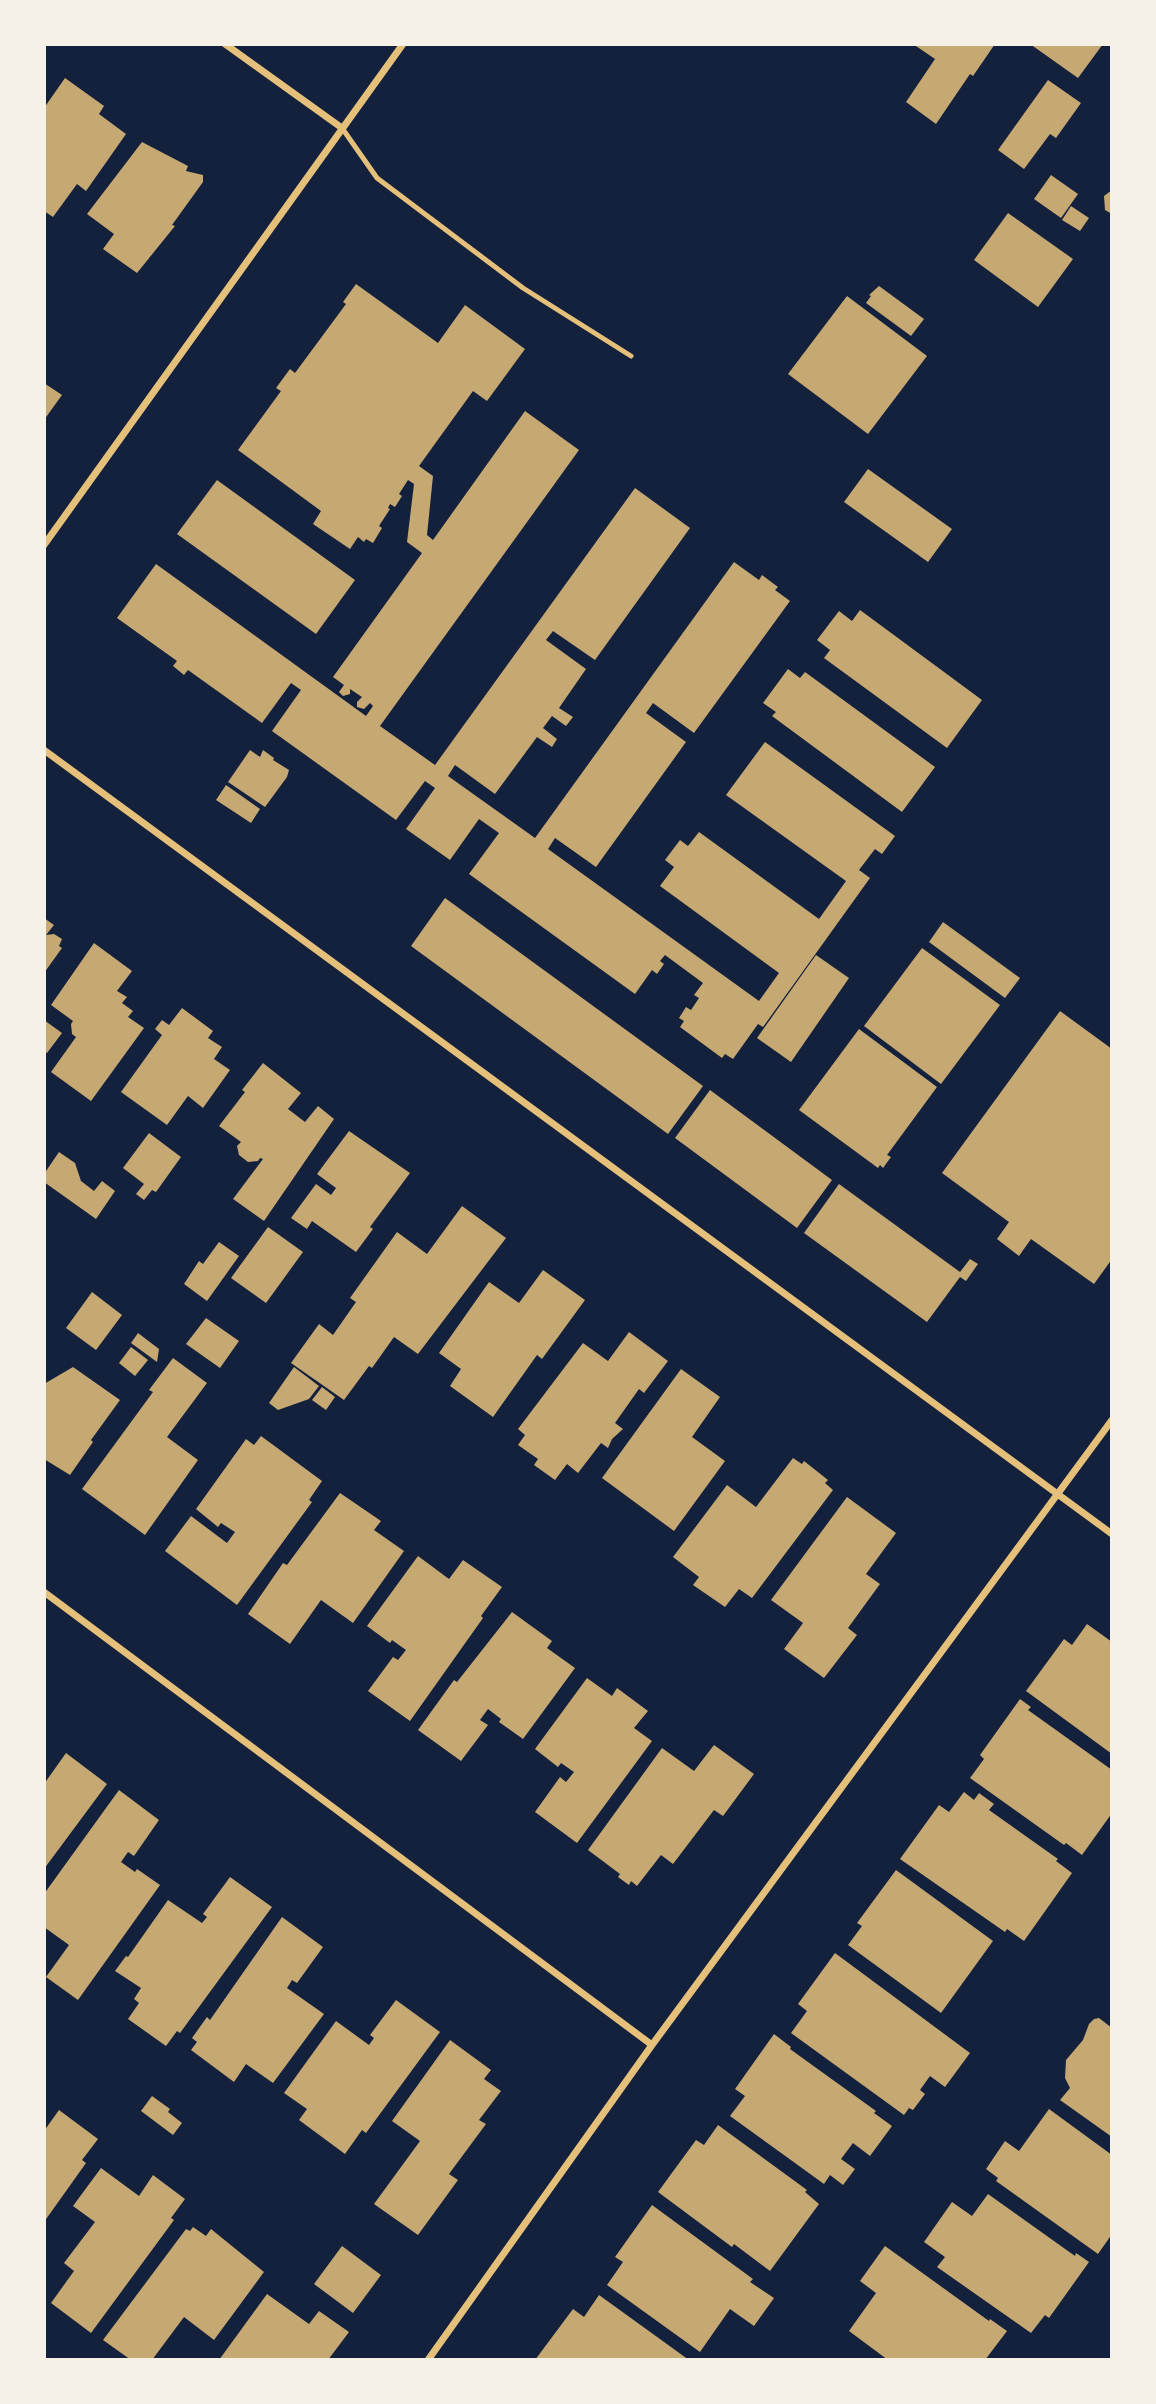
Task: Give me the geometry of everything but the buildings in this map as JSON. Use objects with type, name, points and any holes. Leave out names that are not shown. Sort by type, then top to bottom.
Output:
[{"type":"street","points":[[225,44],[342,128]]},
{"type":"street","points":[[44,545],[403,44]]},
{"type":"street","points":[[44,750],[1112,1534]]},
{"type":"street","points":[[428,2360],[652,2045],[1112,1420]]},
{"type":"street","points":[[44,1591],[652,2045]]},
{"type":"lane","points":[[342,128],[377,178],[523,288],[631,356]]}]
